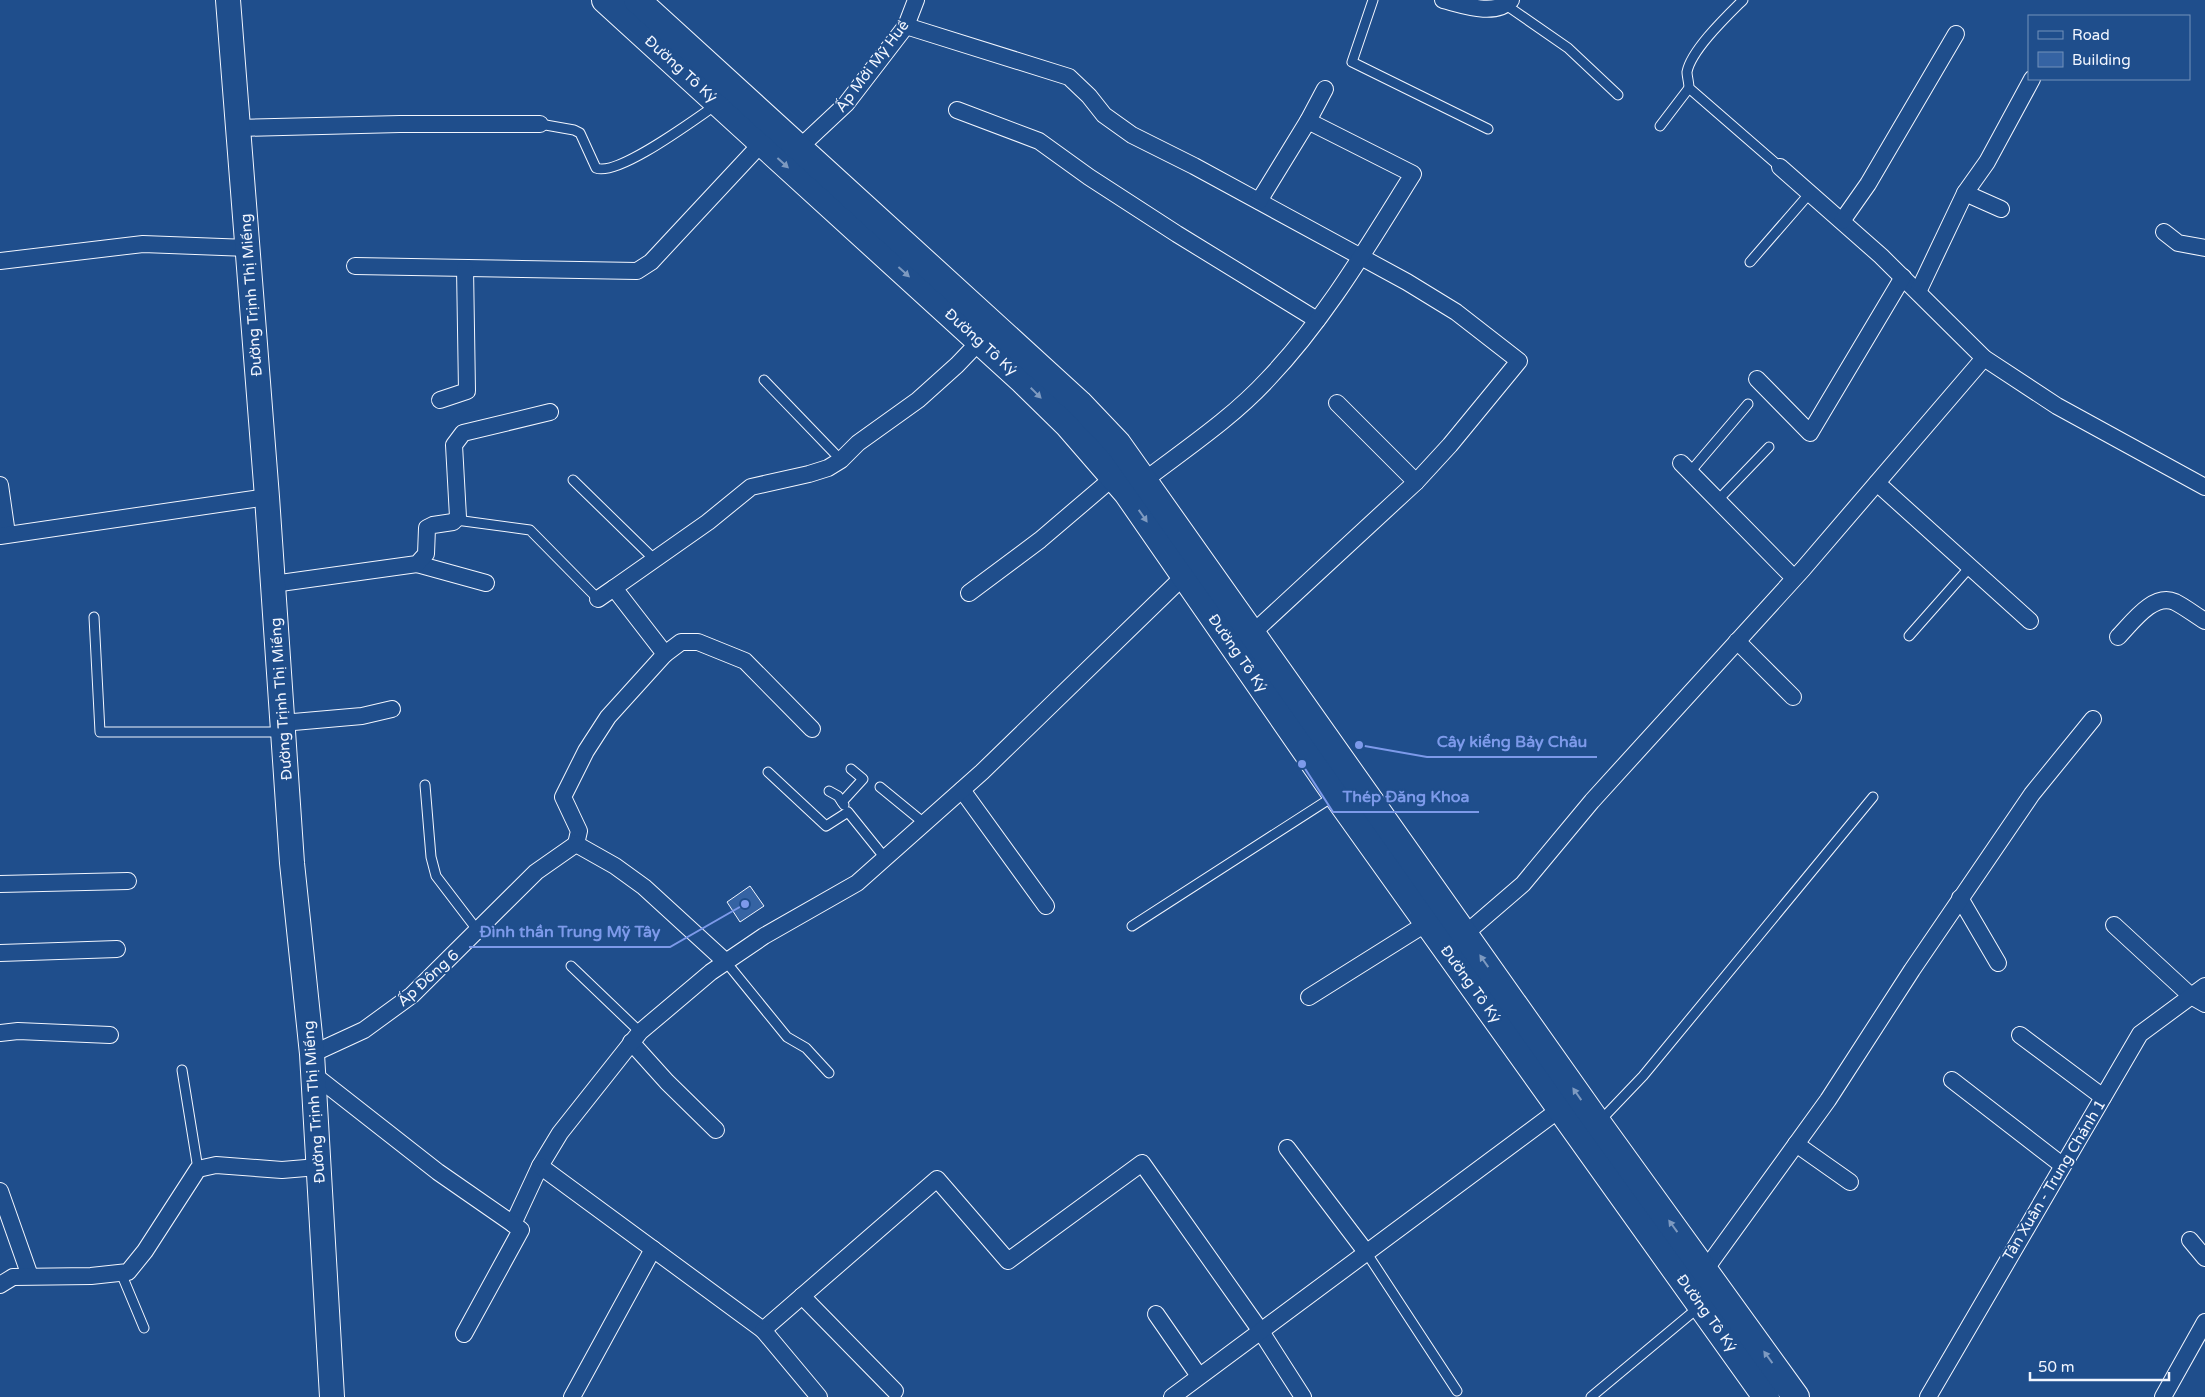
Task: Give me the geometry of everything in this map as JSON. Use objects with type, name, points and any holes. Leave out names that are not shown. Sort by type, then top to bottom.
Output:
[{"type":"main road","name":"Đường Trịnh Thị Miếng","points":[[228,0],[267,497],[292,863],[312,1064],[332,1397]]},
{"type":"main road","name":"Đường Tô Ký","points":[[605,0],[761,144],[980,341],[1068,425],[1115,476],[1192,567],[1244,641],[1465,934],[1598,1123],[1796,1397]]},
{"type":"main road","name":"Đường Tô Ký","points":[[637,0],[1079,403],[1118,444],[1145,480],[1192,567]]},
{"type":"main road","name":"Đường Tô Ký","points":[[1244,641],[1336,795],[1766,1397]]},
{"type":"street","name":"Ấp Mới Mỹ Huề","points":[[799,148],[846,104],[906,26],[916,0]]},
{"type":"street","points":[[1443,0],[1482,9],[1508,3]]},
{"type":"street","points":[[906,26],[1069,77],[1089,96],[1104,115],[1132,135],[1259,201],[1456,312],[1519,361],[1450,445],[1416,482],[1244,641]]},
{"type":"street","points":[[1842,221],[1868,184],[1956,34]]},
{"type":"street","points":[[1918,292],[1965,193],[1986,162],[2031,80]]},
{"type":"street","points":[[1259,201],[1308,121],[1325,89]]},
{"type":"street","points":[[958,110],[1039,141],[1089,177],[1317,320]]},
{"type":"street","points":[[1145,480],[1215,428],[1268,379],[1317,320],[1361,257],[1413,174],[1308,121]]},
{"type":"street","points":[[239,128],[400,124],[540,124]]},
{"type":"street","points":[[355,266],[637,271],[651,262],[761,144]]},
{"type":"street","points":[[1780,167],[1903,277],[1984,358],[2057,406],[2205,487]]},
{"type":"street","points":[[1965,193],[2001,209]]},
{"type":"street","points":[[2164,232],[2178,243],[2205,248]]},
{"type":"street","points":[[0,261],[143,244],[248,248]]},
{"type":"street","points":[[440,400],[467,391],[465,268]]},
{"type":"street","points":[[1757,379],[1810,433],[1903,277]]},
{"type":"street","points":[[598,599],[708,522],[751,487],[809,474],[828,468],[841,460],[858,443],[918,400],[957,365],[980,341]]},
{"type":"street","points":[[1465,934],[1523,884],[1592,801],[1794,578],[1984,358]]},
{"type":"street","points":[[1337,403],[1416,482]]},
{"type":"street","points":[[417,564],[426,554],[427,528],[456,520],[458,517],[454,445],[458,437],[463,433],[550,412]]},
{"type":"street","points":[[1685,467],[1794,578]]},
{"type":"street","points":[[969,592],[1040,540],[1115,476]]},
{"type":"street","points":[[1876,483],[2030,621]]},
{"type":"street","points":[[0,485],[4,535],[267,497]]},
{"type":"street","points":[[273,584],[417,564],[486,583]]},
{"type":"street","points":[[513,1224],[540,1166],[560,1134],[635,1037],[726,962],[764,936],[857,884],[962,790],[1192,567]]},
{"type":"street","points":[[614,588],[665,654]]},
{"type":"street","points":[[2118,637],[2144,611],[2156,602],[2164,599],[2174,601],[2205,621]]},
{"type":"street","points":[[1737,641],[1793,698]]},
{"type":"street","points":[[726,962],[644,887],[615,866],[576,844],[579,830],[562,797],[586,751],[608,717],[665,654],[681,642],[698,642],[745,661],[812,729]]},
{"type":"street","points":[[282,728],[362,716],[392,709]]},
{"type":"street","points":[[1705,1270],[1828,1100],[1960,898],[2032,794],[2093,719]]},
{"type":"street","points":[[962,790],[1046,906]]},
{"type":"street","name":"Ấp Đông 6","points":[[312,1064],[404,1001],[478,931],[536,872],[576,844]]},
{"type":"street","points":[[0,884],[128,881]]},
{"type":"street","points":[[1960,898],[1998,962]]},
{"type":"street","points":[[1309,997],[1428,923]]},
{"type":"street","points":[[2114,925],[2191,996],[2205,1004]]},
{"type":"street","points":[[0,953],[117,948]]},
{"type":"street","name":"Tân Xuân - Trung Chánh 1","points":[[1928,1397],[2140,1034],[2205,986]]},
{"type":"street","points":[[0,1033],[18,1031],[110,1035]]},
{"type":"street","points":[[2020,1034],[2103,1097]]},
{"type":"street","points":[[635,1037],[667,1082],[716,1130]]},
{"type":"street","points":[[312,1064],[438,1172],[521,1230],[464,1334]]},
{"type":"street","points":[[1952,1080],[2062,1165]]},
{"type":"street","points":[[1172,1397],[1560,1109]]},
{"type":"street","points":[[1796,1144],[1850,1182]]},
{"type":"street","points":[[1287,1148],[1366,1252]]},
{"type":"street","points":[[763,1330],[937,1179],[1008,1262],[1142,1163],[1260,1330],[1303,1397]]},
{"type":"street","points":[[0,1285],[13,1277],[91,1276],[128,1272],[145,1251],[198,1169],[216,1165],[282,1170],[318,1168]]},
{"type":"street","points":[[540,1166],[763,1330],[819,1397]]},
{"type":"street","points":[[0,1191],[30,1276]]},
{"type":"street","points":[[2190,1240],[2205,1258]]},
{"type":"street","points":[[572,1397],[653,1249]]},
{"type":"street","points":[[802,1296],[895,1391]]},
{"type":"street","points":[[1156,1314],[1199,1376]]},
{"type":"street","points":[[2163,1397],[2205,1322]]},
{"type":"lane","points":[[1373,0],[1352,62],[1488,129]]},
{"type":"lane","points":[[1660,126],[1689,88],[1688,72],[1695,56],[1714,29],[1743,0]]},
{"type":"lane","points":[[1508,3],[1568,48],[1618,95]]},
{"type":"lane","points":[[1689,88],[1780,167]]},
{"type":"lane","points":[[540,124],[580,133],[596,168],[606,170],[631,160],[718,103]]},
{"type":"lane","points":[[1750,262],[1810,193]]},
{"type":"lane","points":[[764,380],[841,460]]},
{"type":"lane","points":[[1685,467],[1748,404]]},
{"type":"lane","points":[[1718,500],[1769,447]]},
{"type":"lane","points":[[573,480],[655,560]]},
{"type":"lane","points":[[456,520],[530,530],[598,599]]},
{"type":"lane","points":[[1909,636],[1970,567]]},
{"type":"lane","points":[[94,617],[100,732],[282,728]]},
{"type":"lane","points":[[842,802],[863,779],[851,769]]},
{"type":"lane","points":[[768,772],[826,826],[848,812]]},
{"type":"lane","points":[[425,785],[431,857],[436,876],[478,931]]},
{"type":"lane","points":[[880,787],[924,823]]},
{"type":"lane","points":[[830,791],[842,802],[885,858]]},
{"type":"lane","points":[[1132,926],[1336,795]]},
{"type":"lane","points":[[1598,1123],[1643,1076],[1873,797]]},
{"type":"lane","points":[[726,962],[787,1037],[806,1048],[829,1073]]},
{"type":"lane","points":[[571,966],[635,1037]]},
{"type":"lane","points":[[182,1070],[198,1169]]},
{"type":"lane","points":[[1366,1252],[1458,1391]]},
{"type":"lane","points":[[121,1273],[144,1328]]},
{"type":"lane","points":[[1590,1397],[1701,1306]]},
{"type":"building","points":[[750,886],[764,906],[740,922],[727,902]]},
{"type":"place","name":"Cây kiểng Bảy Châu","points":[[1359,745]]},
{"type":"place","name":"Thép Đăng Khoa","points":[[1302,764]]},
{"type":"place","name":"Đình thần Trung Mỹ Tây","points":[[745,904]]}]
